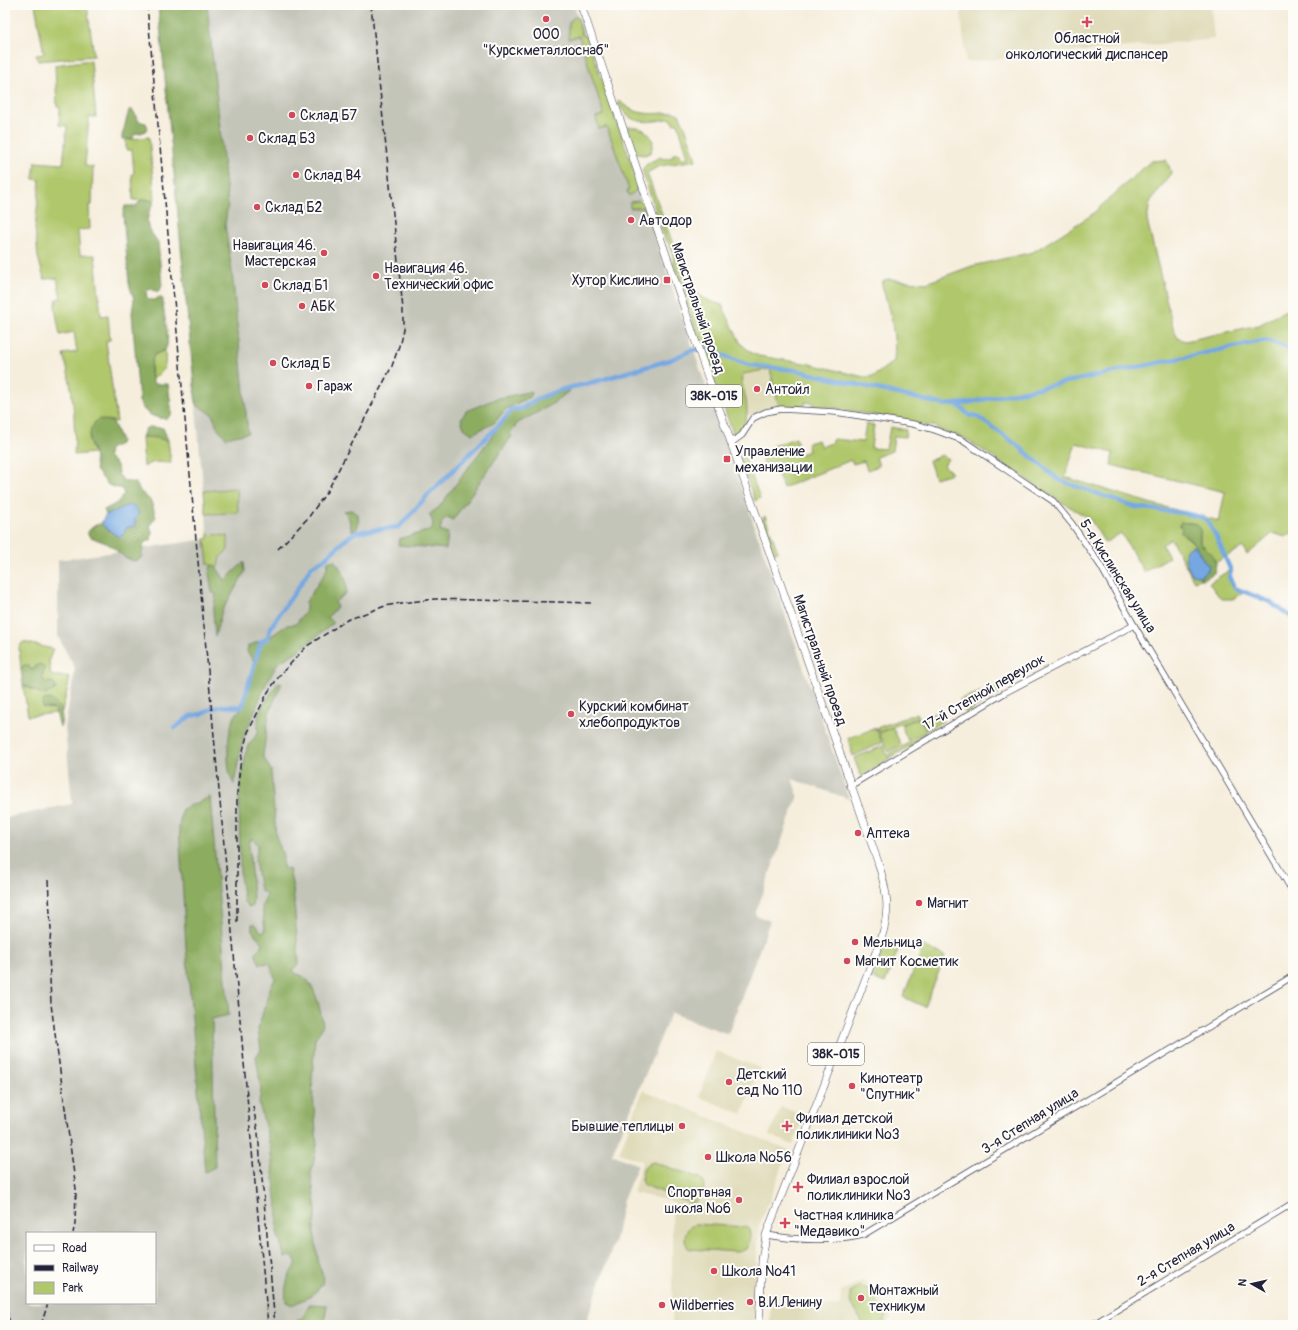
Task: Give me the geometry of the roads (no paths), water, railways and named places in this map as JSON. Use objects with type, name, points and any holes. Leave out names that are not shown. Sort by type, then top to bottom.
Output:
[{"type":"main road","name":"Магистральный проезд","points":[[581,5],[731,443],[880,868],[887,898],[887,915],[881,939],[766,1235],[762,1260],[759,1325]]},
{"type":"street","name":"5-я Кислинская улица","points":[[731,443],[742,435],[753,418],[766,412],[781,409],[835,412],[913,424],[962,440],[1053,501],[1088,546],[1293,892]]},
{"type":"street","name":"17-й Степной переулок","points":[[850,786],[1006,692],[1134,625]]},
{"type":"street","name":"3-я Степная улица","points":[[766,1235],[829,1239],[850,1238],[863,1235],[1293,976]]},
{"type":"street","name":"2-я Степная улица","points":[[1092,1325],[1293,1203]]},
{"type":"water","points":[[128,505],[135,507],[139,513],[135,519],[135,527],[127,527],[122,536],[118,537],[101,524],[106,514]]},
{"type":"water","points":[[1195,545],[1205,563],[1209,565],[1208,570],[1200,576],[1192,574],[1187,565],[1185,553],[1186,550]]},
{"type":"waterway","points":[[175,728],[190,716],[202,714],[208,710],[221,706],[242,707],[261,642],[268,638],[270,629],[311,567],[323,560],[351,535],[358,532],[399,527],[427,496],[501,423],[512,409],[521,409],[537,399],[560,390],[670,360],[692,350],[706,349],[749,365],[795,370],[945,405],[967,403],[1266,340],[1293,350]]},
{"type":"waterway","points":[[957,404],[970,416],[975,415],[1016,444],[1059,480],[1135,507],[1183,513],[1204,518],[1216,536],[1231,571],[1229,577],[1235,588],[1270,602],[1293,618]]},
{"type":"railway","points":[[147,5],[268,1325]]},
{"type":"railway","points":[[278,549],[308,518],[328,490],[392,366],[403,329],[403,309],[371,5]]},
{"type":"railway","points":[[237,922],[237,793],[241,758],[248,732],[268,692],[280,675],[307,646],[347,620],[385,606],[401,603],[435,599],[594,603]]},
{"type":"railway","points":[[48,880],[51,930],[49,952],[51,1004],[76,1189],[75,1224],[73,1232]]},
{"type":"railway","points":[[253,1106],[258,1133],[275,1325]]},
{"type":"railway","points":[[5,1300],[10,1325]]},
{"type":"railway","points":[[41,1325],[48,1304]]},
{"type":"place","name":"ООО \"Курскметаллоснаб\"","points":[[546,19]]},
{"type":"place","name":"Областной онкологический диспансер","points":[[1087,22]]},
{"type":"place","name":"Склад Б7","points":[[292,115]]},
{"type":"place","name":"Склад Б3","points":[[250,138]]},
{"type":"place","name":"Склад В4","points":[[296,175]]},
{"type":"place","name":"Склад Б2","points":[[257,207]]},
{"type":"place","name":"Автодор","points":[[631,220]]},
{"type":"place","name":"Навигация 46. Мастерская","points":[[324,253]]},
{"type":"place","name":"Навигация 46. Технический офис","points":[[376,276]]},
{"type":"place","name":"Хутор Кислино","points":[[667,280]]},
{"type":"place","name":"Склад Б1","points":[[265,285]]},
{"type":"place","name":"АБК","points":[[302,306]]},
{"type":"place","name":"Склад Б","points":[[273,363]]},
{"type":"place","name":"Гараж","points":[[309,386]]},
{"type":"place","name":"Антойл","points":[[757,389]]},
{"type":"place","name":"Управление механизации","points":[[727,459]]},
{"type":"place","name":"Курский комбинат хлебопродуктов","points":[[571,714]]},
{"type":"place","name":"Аптека","points":[[858,833]]},
{"type":"place","name":"Магнит","points":[[919,903]]},
{"type":"place","name":"Мельница","points":[[855,942]]},
{"type":"place","name":"Магнит Косметик","points":[[847,961]]},
{"type":"place","name":"Детский сад № 110","points":[[729,1082]]},
{"type":"place","name":"Кинотеатр \"Спутник\"","points":[[852,1086]]},
{"type":"place","name":"Бывшие теплицы","points":[[682,1126]]},
{"type":"place","name":"Филиал детской поликлиники №3","points":[[787,1126]]},
{"type":"place","name":"Школа №56","points":[[708,1157]]},
{"type":"place","name":"Филиал взрослой поликлиники №3","points":[[798,1187]]},
{"type":"place","name":"Спортвная школа №6","points":[[739,1200]]},
{"type":"place","name":"Частная клиника \"Медавико\"","points":[[785,1223]]},
{"type":"place","name":"Школа №41","points":[[714,1271]]},
{"type":"place","name":"Монтажный техникум","points":[[861,1298]]},
{"type":"place","name":"В.И.Ленину","points":[[750,1302]]},
{"type":"place","name":"Wildberries","points":[[662,1305]]}]
